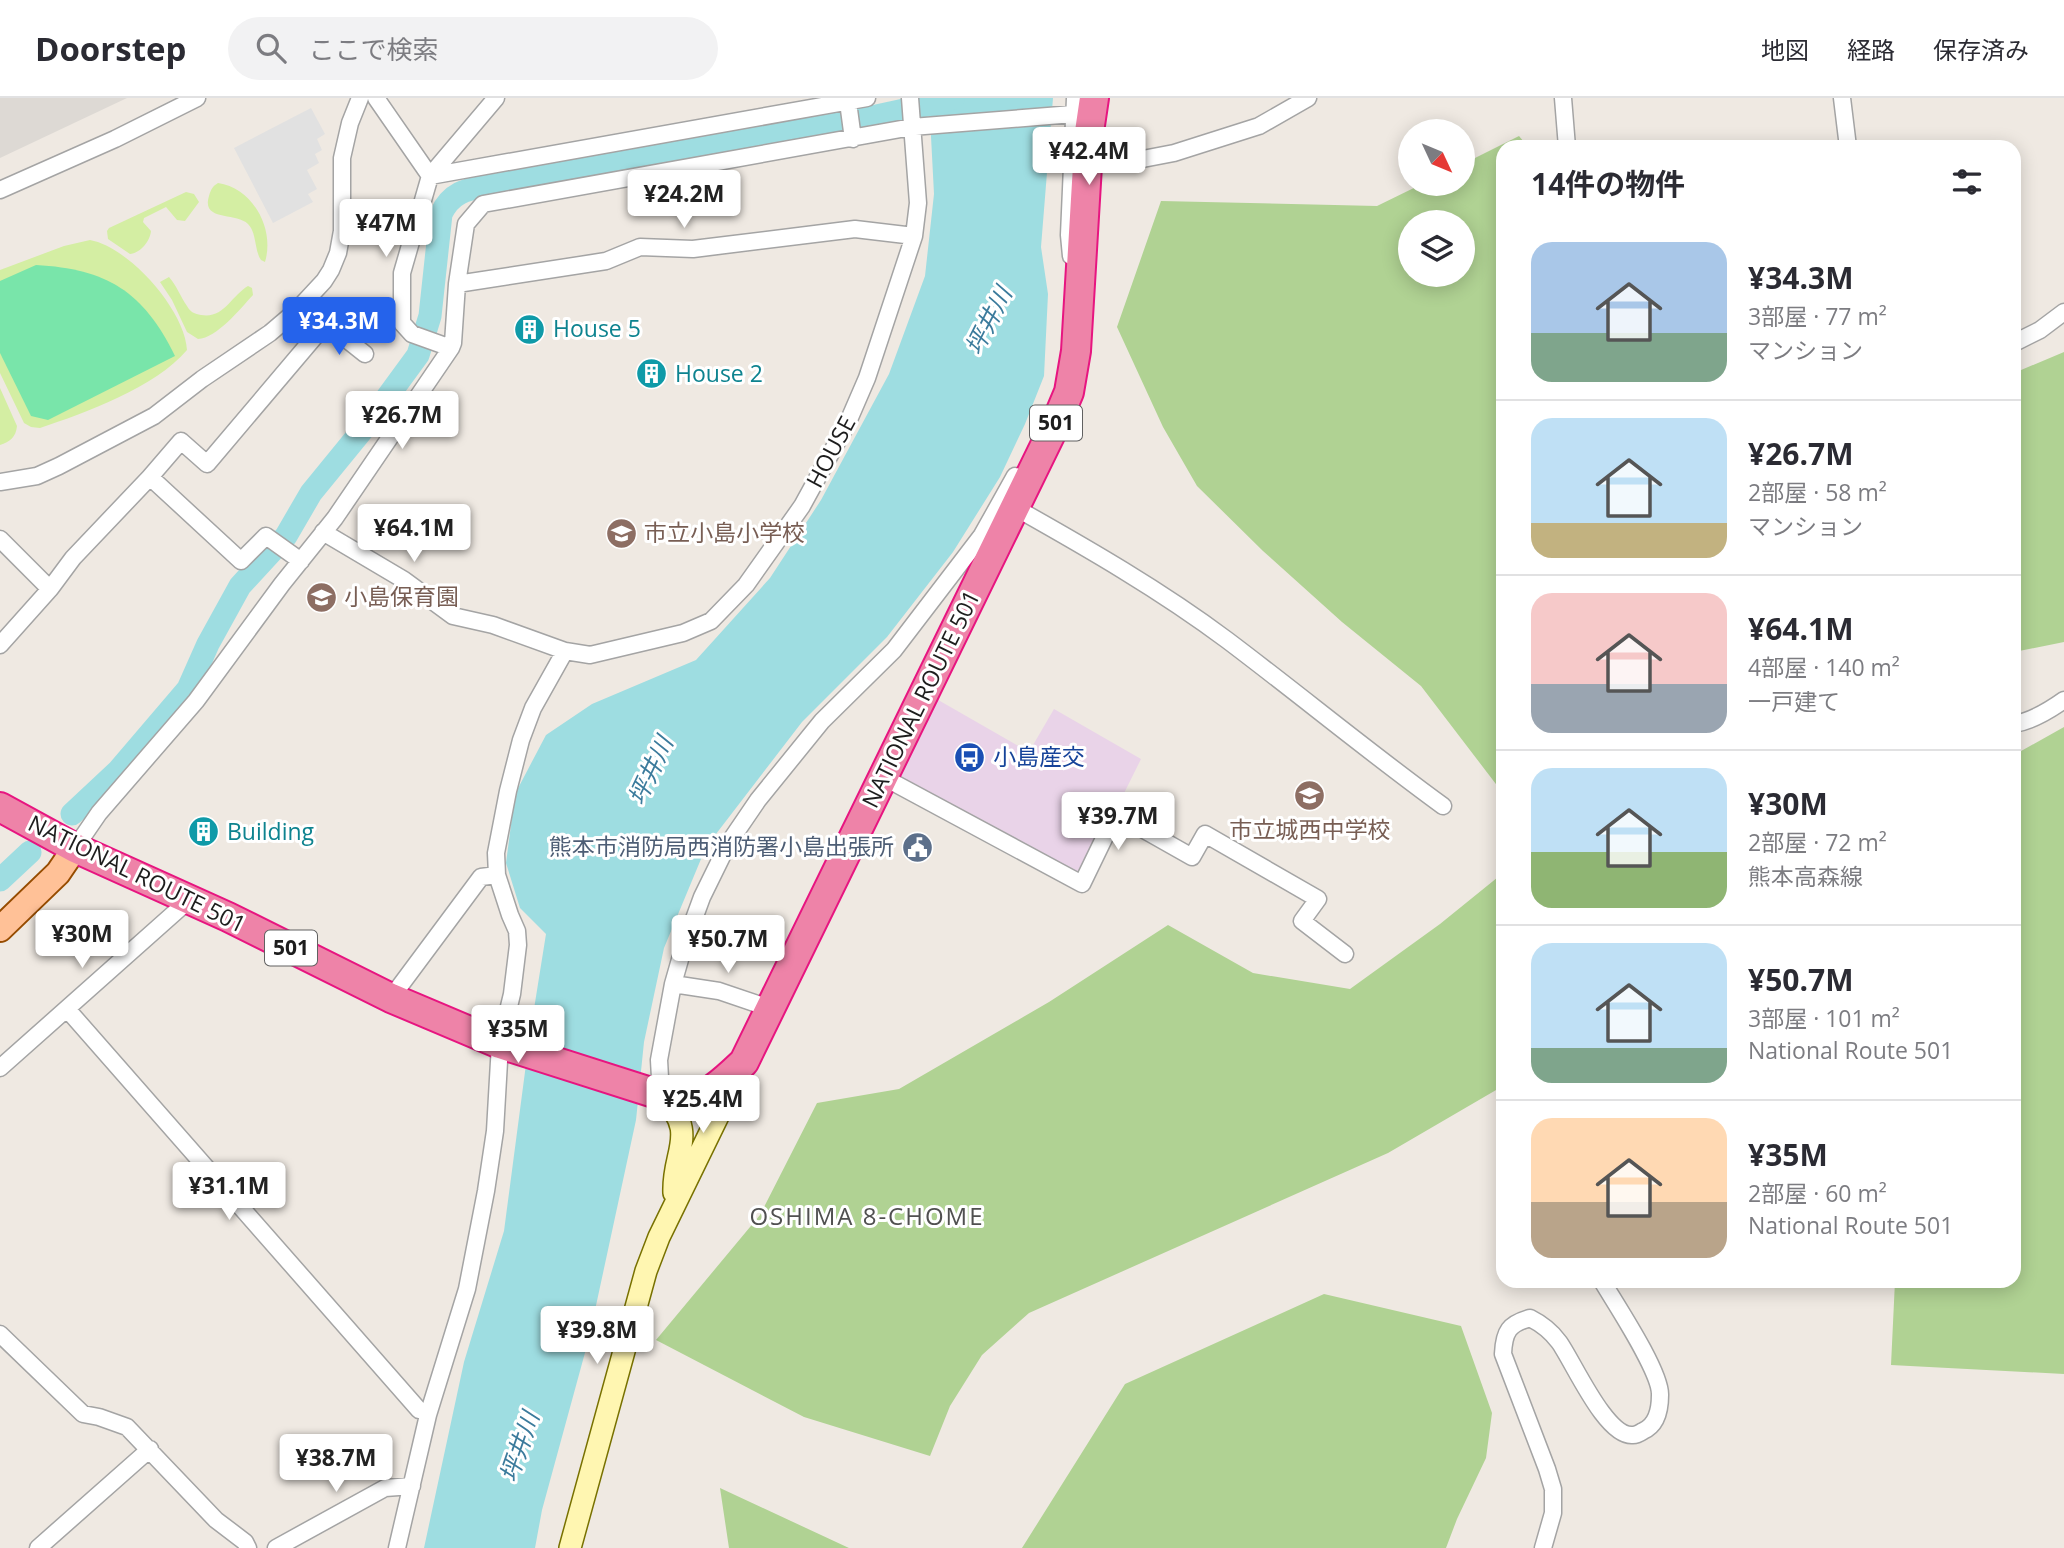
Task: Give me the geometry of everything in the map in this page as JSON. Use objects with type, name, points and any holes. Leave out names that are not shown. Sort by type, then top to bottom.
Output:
[{"type":"highway","name":"NATIONAL ROUTE 501","points":[[0,807],[75,848],[391,998],[505,1044],[657,1095],[682,1102],[707,1093],[744,1062],[772,1009],[1056,423],[1069,391],[1076,351],[1089,149],[1089,132],[1076,106]]},
{"type":"main road","points":[[0,929],[58,873],[75,848]]},
{"type":"street","points":[[0,190],[115,139],[197,98]]},
{"type":"street","points":[[0,482],[37,476],[154,416],[202,379],[270,333],[303,304],[324,281],[338,253],[342,231],[342,158],[350,122],[360,98]]},
{"type":"street","points":[[376,98],[429,176]]},
{"type":"street","points":[[451,348],[412,334],[402,323],[402,273],[429,176],[496,98]]},
{"type":"street","points":[[429,176],[867,98]]},
{"type":"street","name":"HOUSE","points":[[323,532],[404,580],[453,617],[493,625],[565,650],[590,654],[683,633],[711,621],[746,585],[802,506],[848,422],[867,378],[915,236],[918,203],[910,98]]},
{"type":"street","points":[[1089,149],[1118,151],[1127,162],[1174,153],[1259,126],[1308,98]]},
{"type":"street","points":[[1563,98],[1566,140]]},
{"type":"street","points":[[1842,98],[1847,140]]},
{"type":"street","points":[[848,102],[853,139]]},
{"type":"street","points":[[75,848],[99,813],[196,701],[323,532],[451,348],[466,224],[483,204],[853,139],[914,125],[1076,106],[1069,235],[1072,269],[1079,280],[1069,296],[1062,376],[1053,401],[996,513],[982,534],[894,650],[822,721],[758,800],[728,844],[702,897],[683,949],[673,984],[659,1060],[657,1095],[673,1108],[683,1140],[673,1190],[676,1202]]},
{"type":"street","points":[[457,284],[606,261],[640,247],[693,249],[855,229],[915,236]]},
{"type":"street","points":[[303,304],[317,334]]},
{"type":"street","points":[[2021,340],[2040,330],[2064,312]]},
{"type":"street","points":[[0,645],[50,589],[73,558],[181,441],[207,464],[317,334],[331,327],[365,354]]},
{"type":"street","points":[[150,477],[241,561],[265,536],[301,561]]},
{"type":"street","points":[[1014,507],[1110,561],[1225,639],[1443,806]]},
{"type":"street","points":[[0,539],[50,589]]},
{"type":"street","points":[[397,1548],[428,1415],[455,1332],[472,1265],[495,1131],[517,931],[498,875],[496,853],[521,740],[533,708],[565,650]]},
{"type":"street","points":[[2021,723],[2064,700]]},
{"type":"street","points":[[883,777],[1082,884],[1112,822],[1123,818],[1192,857],[1205,834],[1318,899],[1302,921],[1345,954]]},
{"type":"street","points":[[391,998],[481,877],[498,875]]},
{"type":"street","points":[[0,1068],[189,900]]},
{"type":"street","points":[[673,984],[719,991],[772,1009]]},
{"type":"street","points":[[67,1009],[419,1410]]},
{"type":"street","points":[[570,1548],[646,1270],[659,1237],[744,1062]]},
{"type":"street","points":[[1543,1548],[1553,1513],[1553,1489],[1548,1469],[1503,1354],[1503,1341],[1508,1329],[1521,1321],[1530,1318],[1545,1326],[1559,1342],[1608,1422],[1622,1433],[1633,1436],[1648,1429],[1656,1419],[1661,1390],[1606,1288]]},
{"type":"street","points":[[0,1334],[83,1414],[127,1427],[216,1520],[245,1542],[248,1548]]},
{"type":"street","points":[[38,1548],[150,1449]]},
{"type":"street","points":[[276,1548],[385,1488],[412,1486]]},
{"type":"shaded area","points":[[0,98],[127,98],[0,158]]},
{"type":"shaded area","points":[[311,108],[325,134],[317,139],[322,150],[315,154],[319,163],[307,170],[317,189],[308,194],[313,202],[273,223],[234,148]]},
{"type":"shaded area","points":[[933,697],[1029,752],[1054,709],[1141,759],[1081,880],[892,776]]},
{"type":"green space","points":[[1496,148],[1496,784],[1421,686],[1342,622],[1263,551],[1197,486],[1163,427],[1117,327],[1161,201],[1377,206],[1398,196],[1475,196],[1475,158]]},
{"type":"green space","points":[[218,183],[242,193],[258,212],[267,236],[265,262],[259,256],[253,232],[248,224],[210,210],[209,196]]},
{"type":"green space","points":[[186,192],[194,194],[199,202],[185,221],[177,220],[166,207],[144,218],[143,222],[151,231],[147,243],[137,252],[130,254],[108,239],[109,228]]},
{"type":"green space","points":[[90,240],[121,255],[152,283],[166,299],[176,317],[184,334],[187,350],[157,376],[119,397],[40,428],[31,427],[24,423],[0,373],[0,270],[64,246]]},
{"type":"green space","points":[[36,265],[83,272],[103,278],[120,288],[150,315],[175,356],[48,420],[31,416],[0,353],[0,281]]},
{"type":"green space","points":[[169,277],[188,308],[199,315],[216,314],[248,286],[252,288],[253,295],[213,334],[198,339],[187,332],[160,282]]},
{"type":"green space","points":[[2064,352],[2064,642],[2021,651],[2021,370]]},
{"type":"green space","points":[[0,388],[17,426],[12,438],[0,445]]},
{"type":"green space","points":[[2064,727],[2064,1374],[1891,1365],[1895,1288],[2021,1288],[2021,751]]},
{"type":"green space","points":[[1496,879],[1496,1090],[1388,1153],[1029,1313],[982,1355],[950,1406],[930,1456],[804,1417],[656,1340],[760,1215],[817,1103],[899,1089],[1049,1002],[1168,925],[1253,973],[1350,989],[1440,924]]},
{"type":"green space","points":[[1324,1294],[1461,1326],[1492,1413],[1486,1458],[1446,1548],[1022,1548],[1125,1384]]},
{"type":"green space","points":[[720,1488],[849,1548],[729,1548]]},
{"type":"water","name":"坪井川","points":[[929,98],[1053,98],[1041,247],[1048,294],[1044,376],[1000,477],[953,552],[887,637],[802,722],[706,847],[664,948],[644,1042],[636,1120],[589,1338],[542,1510],[535,1548],[424,1548],[464,1362],[504,1231],[546,934],[520,908],[506,863],[515,794],[546,735],[592,704],[696,660],[770,578],[821,500],[889,374],[925,276],[934,194]]},
{"type":"waterway","points":[[72,814],[118,771],[188,689],[208,644],[240,586],[286,536],[311,493],[369,422],[418,355],[430,316],[441,214],[451,199],[465,191],[498,183],[817,124],[872,117],[953,98]]},
{"type":"waterway","points":[[0,880],[30,852]]},
{"type":"place","name":"House 5","points":[[530,329]]},
{"type":"place","name":"House 2","points":[[652,374]]},
{"type":"place","name":"市立小島小学校","points":[[621,533]]},
{"type":"place","name":"小島保育園","points":[[321,597]]},
{"type":"place","name":"小島産交","points":[[970,757]]},
{"type":"place","name":"市立城西中学校","points":[[1310,796]]},
{"type":"place","name":"Building","points":[[204,832]]},
{"type":"place","name":"熊本市消防局西消防署小島出張所","points":[[917,847]]},
{"type":"district","name":"OSHIMA 8-CHOME","points":[[867,1217]]}]
